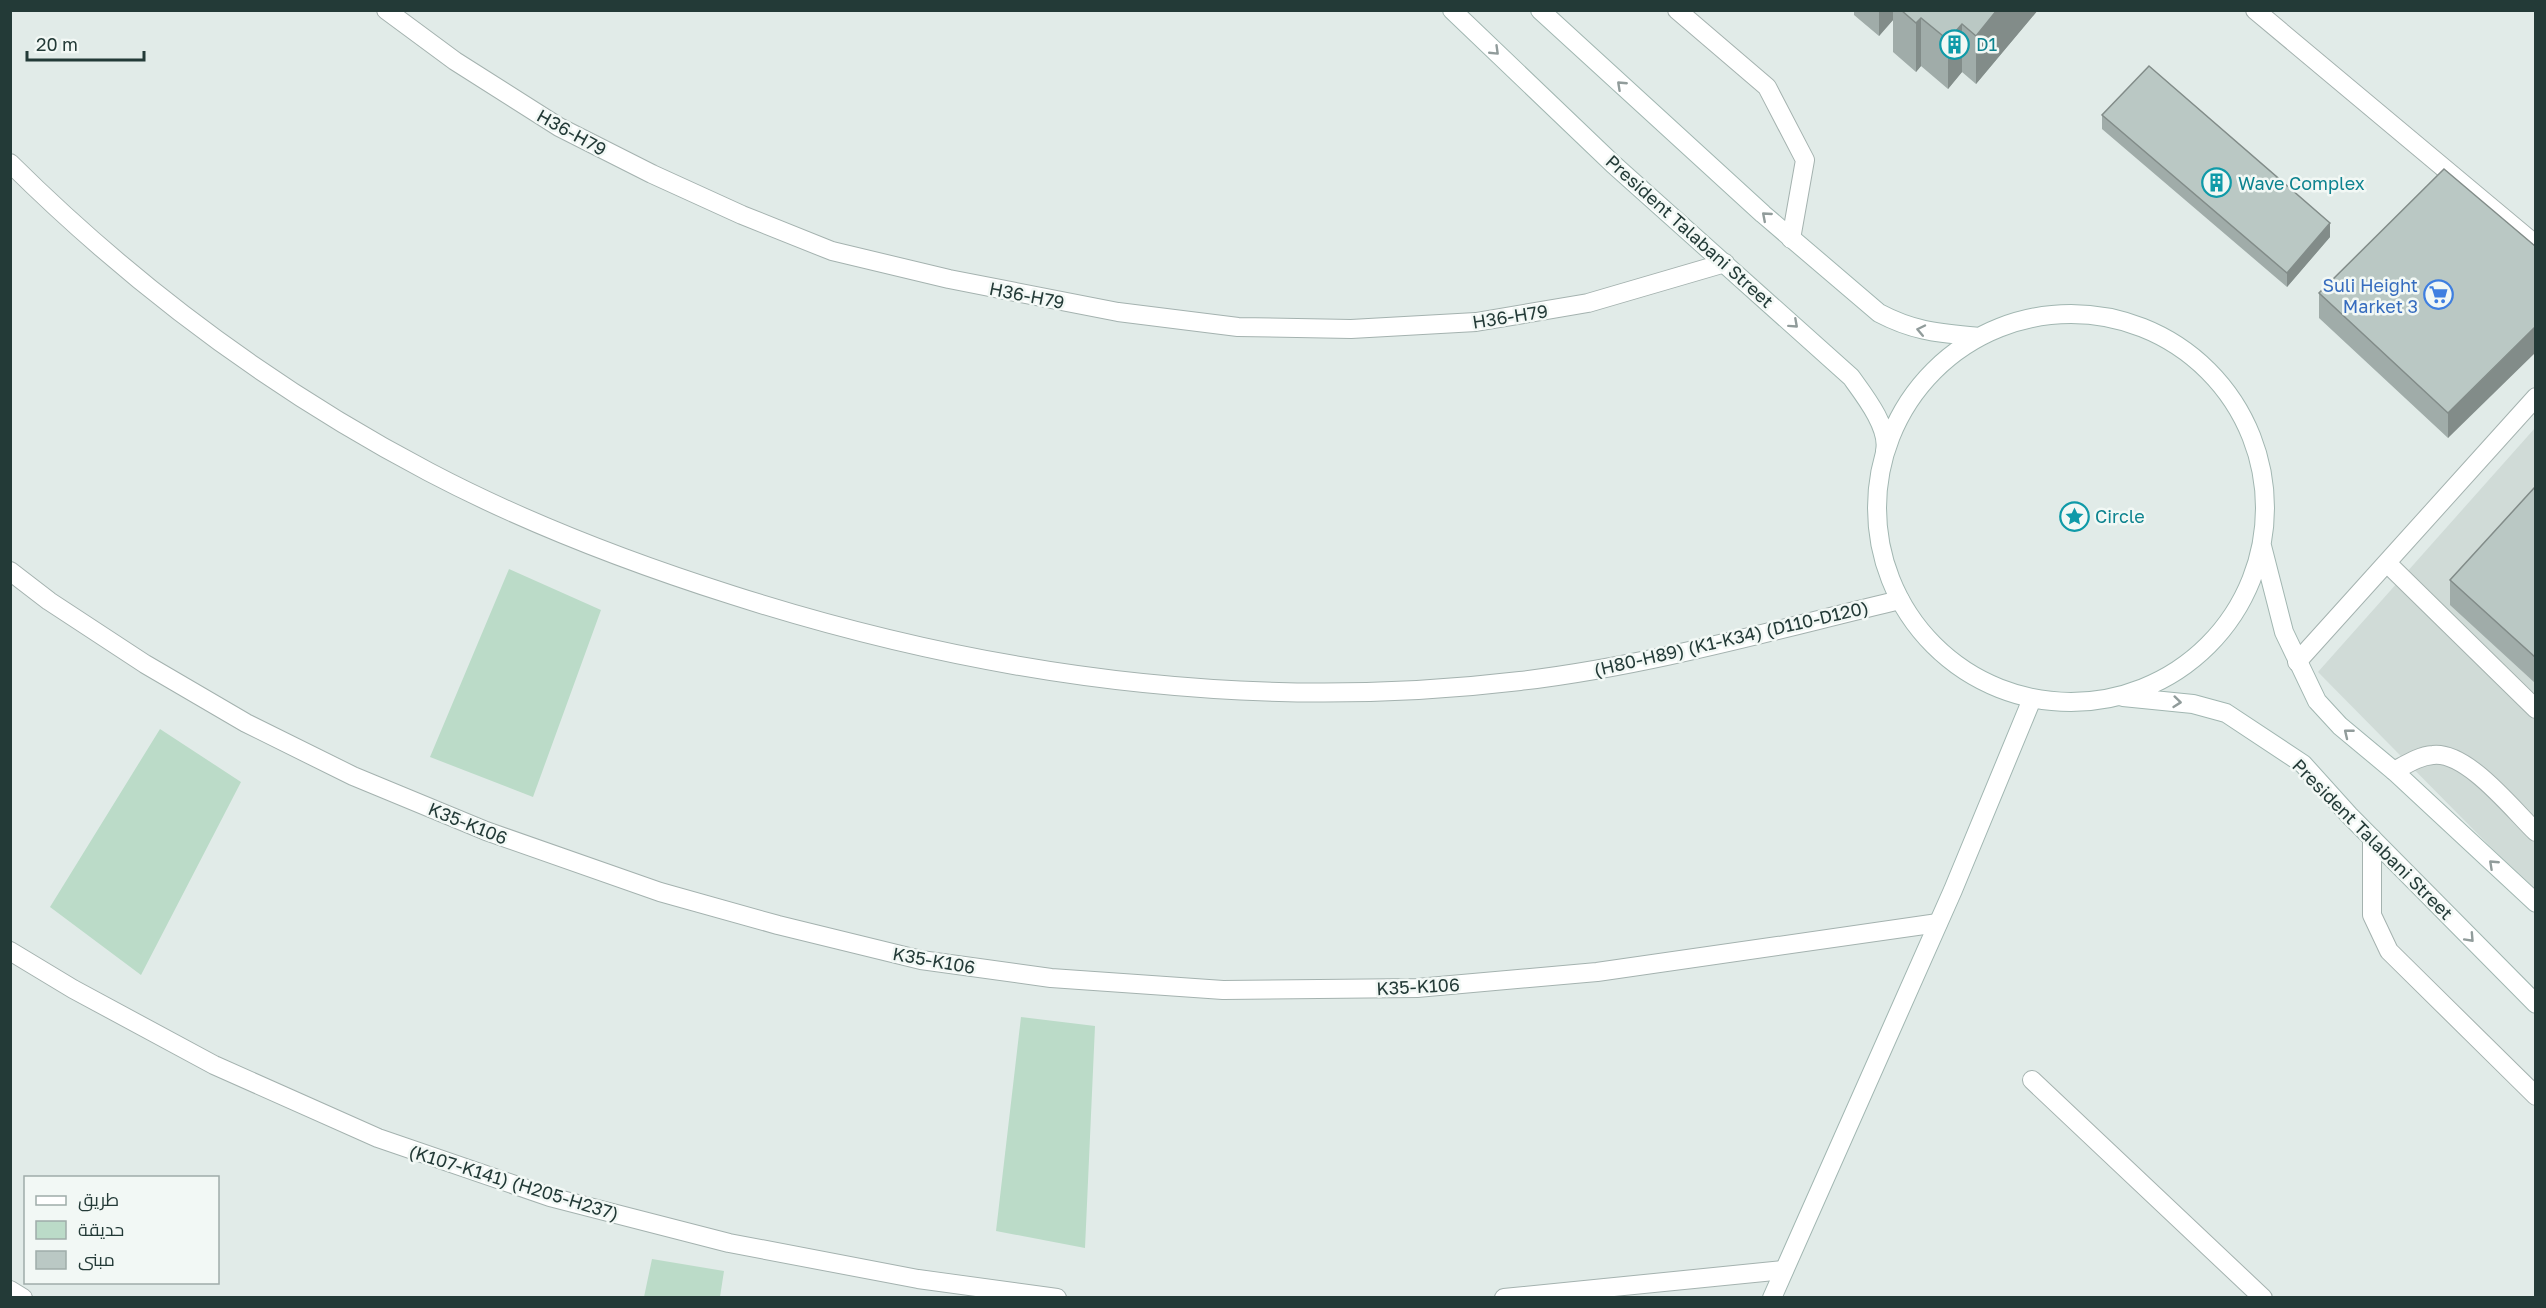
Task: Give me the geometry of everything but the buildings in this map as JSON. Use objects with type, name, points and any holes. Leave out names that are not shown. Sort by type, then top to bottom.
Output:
[{"type":"street","name":"H36-H79","points":[[386,10],[455,61],[559,127],[651,174],[742,215],[832,251],[949,279],[1118,312],[1238,327],[1351,329],[1476,322],[1588,303],[1725,263]]},
{"type":"street","name":"President Talabani Street","points":[[1452,10],[1613,164],[1851,377],[1874,409],[1886,443],[1879,474]]},
{"type":"street","points":[[1540,10],[1791,239],[1879,313],[1899,324],[1922,331],[1979,337]]},
{"type":"street","points":[[1677,10],[1767,87],[1805,160],[1791,239]]},
{"type":"street","points":[[2255,10],[2535,245]]},
{"type":"street","name":"(H80-H89) (K1-K34) (D110-D120)","points":[[10,163],[83,232],[136,277],[222,343],[315,406],[429,472],[536,523],[644,567],[816,622],[978,660],[1115,682],[1265,693],[1394,691],[1521,681],[1653,659],[1900,600]]},
{"type":"street","points":[[2049,315],[2085,315],[2121,321],[2156,333],[2187,352],[2214,376],[2236,405],[2253,438],[2262,473],[2266,509],[2262,546],[2251,581],[2234,613],[2212,641],[2184,666],[2153,684],[2119,696],[2090,701],[2061,702],[2032,699],[1996,687],[1962,670],[1933,646],[1910,617],[1892,584],[1880,548],[1876,511],[1879,474],[1892,432],[1913,394],[1943,362],[1979,337],[2013,323],[2049,315]]},
{"type":"street","points":[[2297,662],[2535,397]]},
{"type":"street","points":[[2262,546],[2284,632],[2317,701],[2340,726],[2394,771],[2535,903]]},
{"type":"street","points":[[2387,563],[2535,709]]},
{"type":"street","name":"K35-K106","points":[[10,572],[48,601],[145,664],[246,723],[352,776],[486,831],[660,892],[778,925],[921,960],[1051,978],[1223,990],[1417,988],[1597,972],[1938,923]]},
{"type":"street","name":"President Talabani Street","points":[[2119,696],[2193,704],[2226,712],[2303,764],[2372,838],[2535,1004]]},
{"type":"street","points":[[1772,1298],[1938,923],[2032,699]]},
{"type":"street","points":[[2394,771],[2413,760],[2435,754],[2454,757],[2470,768],[2535,832]]},
{"type":"street","points":[[2372,838],[2372,915],[2389,951],[2535,1096]]},
{"type":"street","name":"(K107-K141) (H205-H237)","points":[[10,951],[73,989],[224,1069],[378,1138],[550,1197],[729,1243],[918,1279],[1057,1298]]},
{"type":"street","points":[[2032,1080],[2263,1298]]},
{"type":"street","points":[[1504,1298],[1784,1270]]},
{"type":"street","points":[[10,1290],[23,1298]]},
{"type":"shaded area","points":[[2535,428],[2535,892],[2318,672]]},
{"type":"green space","points":[[509,569],[601,610],[533,797],[430,757]]},
{"type":"green space","points":[[160,729],[241,782],[141,975],[50,907]]},
{"type":"green space","points":[[1021,1017],[1095,1026],[1085,1248],[996,1231]]},
{"type":"green space","points":[[652,1259],[724,1271],[720,1297],[644,1297]]},
{"type":"place","name":"D1","points":[[1955,44]]},
{"type":"place","name":"Wave Complex","points":[[2217,183]]},
{"type":"place","name":"Suli Height Market 3","points":[[2439,295]]},
{"type":"place","name":"Circle","points":[[2074,516]]}]
